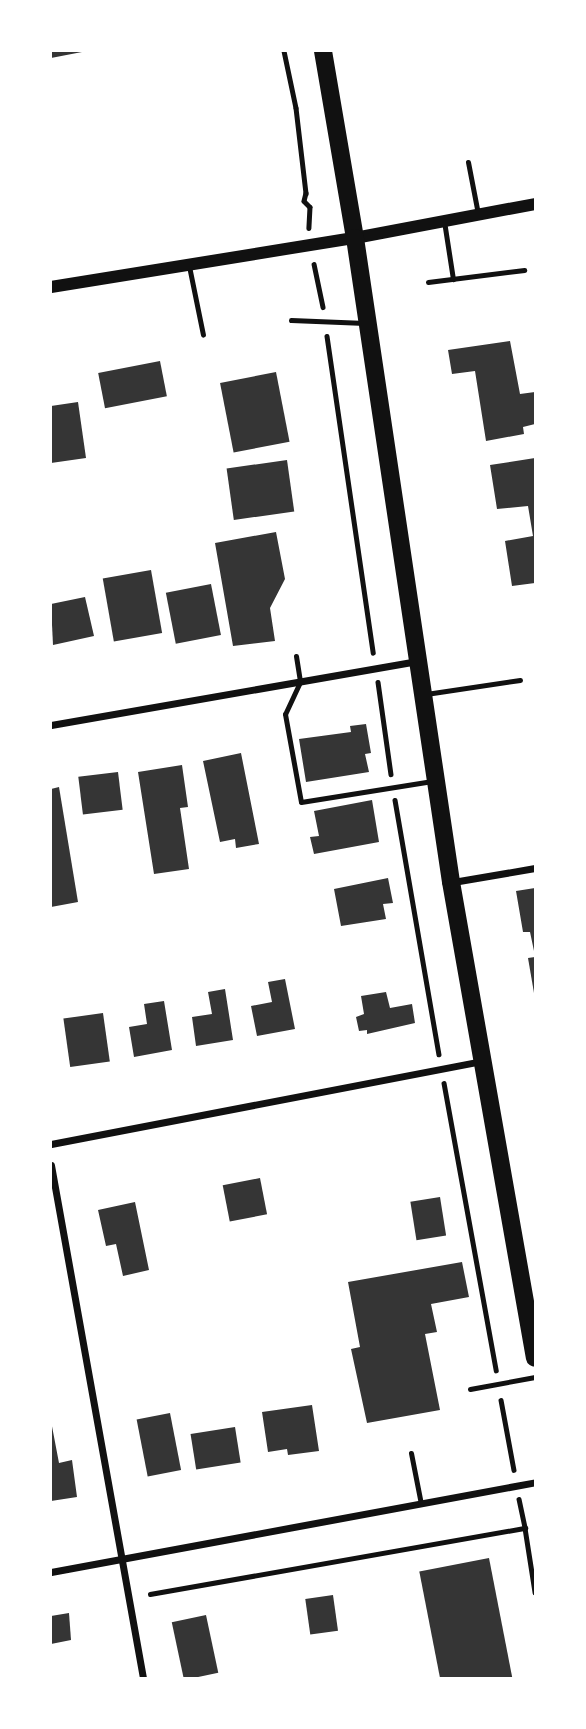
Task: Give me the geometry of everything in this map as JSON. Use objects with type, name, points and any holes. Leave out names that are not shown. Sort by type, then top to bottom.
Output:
[{"type":"main road","points":[[323,51],[355,237],[451,882],[535,1358]]},
{"type":"street","points":[[51,286],[355,237],[535,204]]},
{"type":"street","points":[[51,725],[418,661]]},
{"type":"street","points":[[451,882],[535,867]]},
{"type":"street","points":[[51,1144],[481,1061]]},
{"type":"street","points":[[51,1165],[143,1678]]},
{"type":"street","points":[[51,1572],[122,1561],[535,1482]]},
{"type":"lane","points":[[468,162],[478,215]]},
{"type":"lane","points":[[444,221],[453,279]]},
{"type":"lane","points":[[189,265],[203,335]]},
{"type":"lane","points":[[428,282],[524,270]]},
{"type":"lane","points":[[292,320],[368,323]]},
{"type":"lane","points":[[296,656],[300,682],[285,714],[301,802],[436,781]]},
{"type":"lane","points":[[423,694],[520,680]]},
{"type":"lane","points":[[470,1389],[535,1377]]},
{"type":"lane","points":[[411,1453],[421,1504]]},
{"type":"path","points":[[150,1594],[525,1528],[535,1592]]},
{"type":"building","points":[[51,51],[81,51],[82,52],[51,58]]},
{"type":"building","points":[[510,341],[520,394],[535,392],[535,424],[523,427],[524,434],[486,441],[475,371],[452,374],[448,350]]},
{"type":"building","points":[[160,361],[167,396],[105,408],[98,373]]},
{"type":"building","points":[[276,372],[290,442],[234,453],[220,383]]},
{"type":"building","points":[[78,402],[86,458],[51,463],[51,406]]},
{"type":"building","points":[[535,458],[535,583],[512,586],[505,541],[533,536],[528,506],[497,509],[490,465]]},
{"type":"building","points":[[287,460],[294,511],[234,520],[227,468]]},
{"type":"building","points":[[276,532],[285,579],[270,608],[275,641],[233,646],[215,543]]},
{"type":"building","points":[[151,570],[162,633],[114,642],[103,579]]},
{"type":"building","points":[[211,584],[221,635],[176,644],[166,593]]},
{"type":"building","points":[[85,597],[94,636],[53,645],[51,604]]},
{"type":"building","points":[[366,724],[371,753],[365,754],[369,772],[306,782],[299,739],[351,732],[350,726]]},
{"type":"building","points":[[241,753],[259,844],[236,848],[235,839],[220,842],[203,761]]},
{"type":"building","points":[[182,765],[188,807],[180,808],[189,869],[154,874],[138,772]]},
{"type":"building","points":[[118,772],[123,810],[83,815],[78,777]]},
{"type":"building","points":[[59,787],[78,902],[51,907],[51,789]]},
{"type":"building","points":[[372,800],[379,842],[314,854],[310,837],[319,836],[314,811]]},
{"type":"building","points":[[388,878],[393,903],[383,904],[386,919],[341,926],[334,889]]},
{"type":"building","points":[[535,888],[534,951],[530,932],[523,932],[516,891]]},
{"type":"building","points":[[535,957],[535,993],[534,993],[528,958]]},
{"type":"building","points":[[285,979],[295,1029],[257,1036],[251,1006],[272,1002],[268,982]]},
{"type":"building","points":[[225,989],[233,1040],[196,1046],[192,1017],[212,1014],[208,992]]},
{"type":"building","points":[[386,992],[390,1008],[412,1004],[415,1023],[367,1034],[367,1030],[359,1031],[356,1017],[364,1014],[361,996]]},
{"type":"building","points":[[164,1001],[172,1050],[134,1057],[129,1027],[147,1024],[144,1004]]},
{"type":"building","points":[[103,1013],[110,1062],[70,1067],[63,1019]]},
{"type":"building","points":[[260,1178],[267,1214],[230,1222],[223,1185]]},
{"type":"building","points":[[440,1197],[446,1236],[416,1240],[410,1202]]},
{"type":"building","points":[[135,1202],[149,1270],[123,1276],[116,1244],[106,1246],[98,1210]]},
{"type":"building","points":[[462,1262],[469,1297],[431,1304],[437,1332],[425,1334],[440,1410],[367,1423],[351,1349],[360,1347],[348,1282]]},
{"type":"building","points":[[312,1405],[319,1451],[288,1455],[287,1449],[268,1452],[262,1412]]},
{"type":"building","points":[[170,1413],[181,1470],[148,1476],[137,1419]]},
{"type":"building","points":[[51,1421],[59,1463],[72,1460],[77,1497],[51,1501]]},
{"type":"building","points":[[235,1427],[241,1463],[196,1470],[191,1434]]},
{"type":"building","points":[[489,1558],[512,1678],[440,1678],[419,1572]]},
{"type":"building","points":[[333,1595],[338,1631],[310,1635],[305,1599]]},
{"type":"building","points":[[69,1613],[71,1640],[51,1644],[51,1616]]},
{"type":"building","points":[[206,1615],[218,1673],[184,1678],[172,1622]]}]
